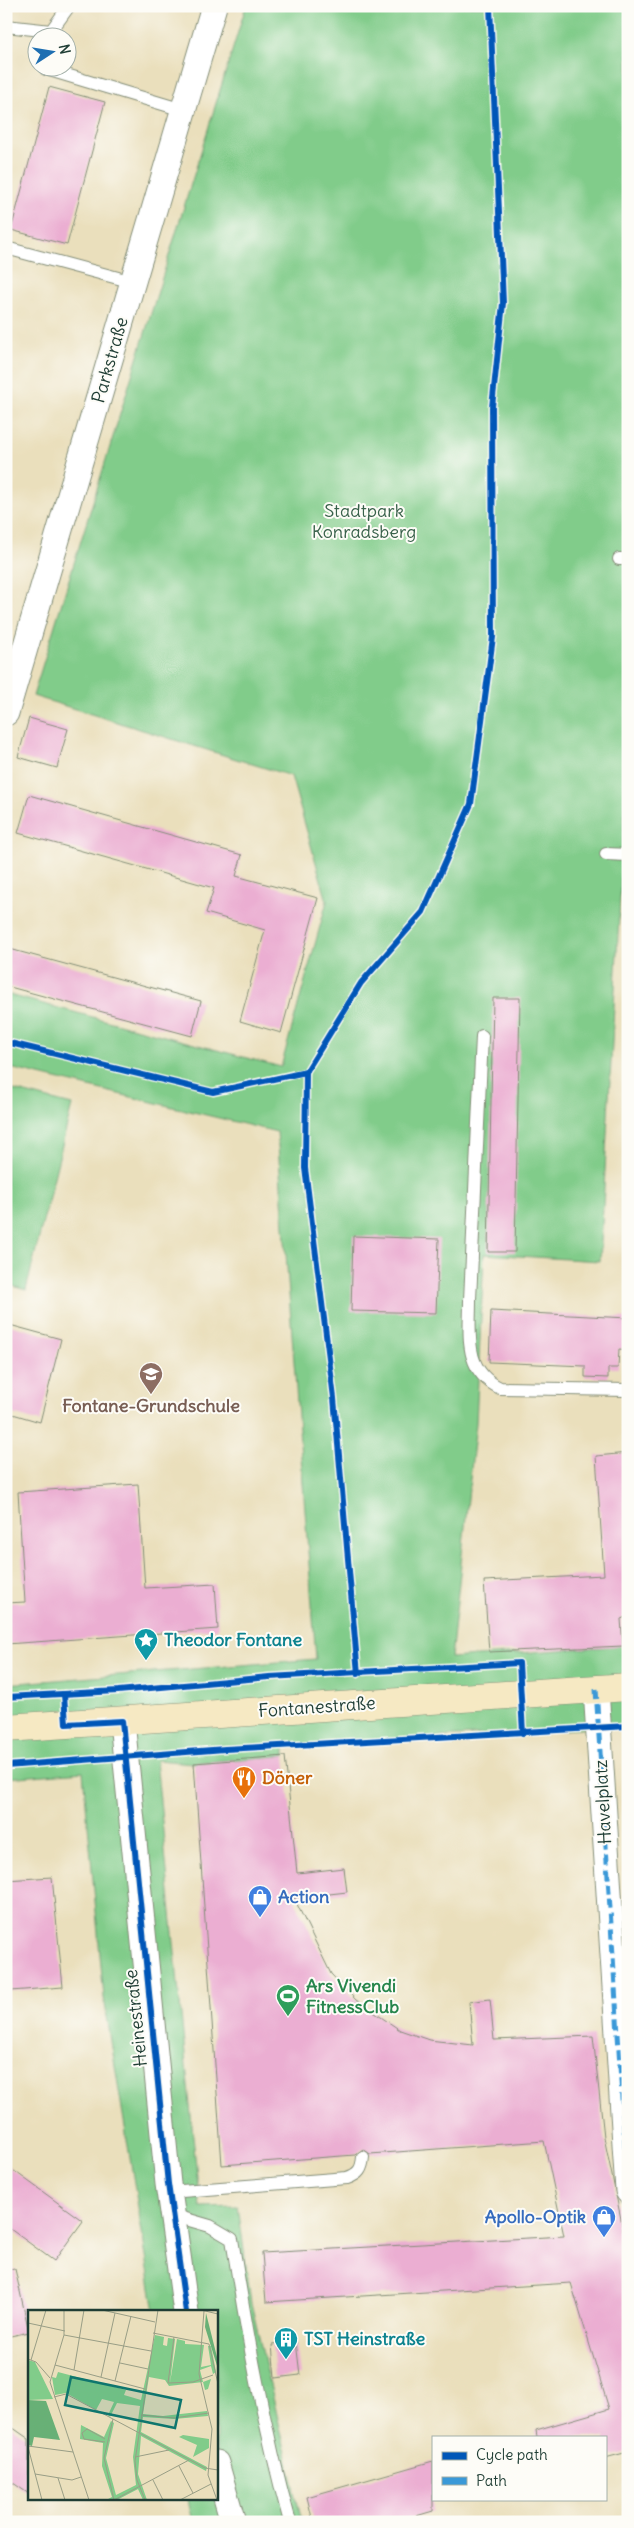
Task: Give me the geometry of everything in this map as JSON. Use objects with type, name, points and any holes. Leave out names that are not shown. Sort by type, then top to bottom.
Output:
[{"type":"street","name":"Parkstraße","points":[[6,713],[214,6]]},
{"type":"street","name":"Fontanestraße","points":[[6,1728],[628,1688]]},
{"type":"street","name":"Havelplatz","points":[[596,1689],[616,2034],[628,2191]]},
{"type":"street","name":"Heinestraße","points":[[122,1721],[171,2204],[186,2310]]},
{"type":"street","points":[[218,2470],[233,2522]]},
{"type":"lane","points":[[55,28],[69,6]]},
{"type":"lane","points":[[6,26],[28,30]]},
{"type":"lane","points":[[76,78],[183,110]]},
{"type":"lane","points":[[6,248],[133,282]]},
{"type":"lane","points":[[606,854],[628,855]]},
{"type":"lane","points":[[482,1036],[470,1300],[470,1337],[472,1356],[477,1370],[487,1382],[500,1388],[628,1390]]},
{"type":"lane","points":[[171,2204],[347,2178],[357,2175],[362,2167],[363,2157]]},
{"type":"lane","points":[[171,2204],[232,2239],[244,2317],[277,2474],[290,2522]]},
{"type":"green space","name":"Stadtpark Konradsberg","points":[[246,6],[628,6],[628,753],[600,1261],[484,1254],[476,1423],[451,1658],[628,1645],[628,1726],[285,1746],[285,1756],[194,1763],[156,1760],[200,2207],[238,2206],[251,2303],[302,2522],[193,2522],[188,2500],[218,2500],[218,2310],[155,2310],[104,1998],[83,1772],[6,1778],[6,1684],[316,1659],[277,1132],[6,1067],[6,994],[281,1067],[327,901],[291,776],[33,696]]},
{"type":"green space","points":[[6,1088],[72,1105],[26,1290],[6,1284]]},
{"type":"building","points":[[49,87],[105,102],[67,245],[11,230]]},
{"type":"building","points":[[29,718],[68,729],[57,768],[18,757]]},
{"type":"building","points":[[29,795],[242,855],[236,876],[318,898],[281,1033],[240,1021],[265,930],[206,913],[214,888],[18,833]]},
{"type":"building","points":[[6,948],[201,1001],[192,1036],[6,986]]},
{"type":"building","points":[[493,998],[520,998],[515,1252],[488,1252]]},
{"type":"building","points":[[353,1236],[439,1239],[436,1313],[351,1311]]},
{"type":"building","points":[[491,1311],[628,1318],[628,1350],[619,1349],[618,1368],[608,1368],[608,1378],[585,1377],[585,1366],[489,1362]]},
{"type":"building","points":[[6,1324],[61,1339],[40,1422],[6,1412]]},
{"type":"building","points":[[628,1453],[628,1616],[621,1619],[623,1646],[489,1652],[484,1581],[604,1575],[596,1456]]},
{"type":"building","points":[[138,1484],[145,1588],[215,1584],[218,1629],[6,1644],[6,1603],[25,1602],[18,1492]]},
{"type":"building","points":[[285,1756],[297,1873],[344,1868],[347,1892],[294,1898],[331,1974],[356,2000],[400,2030],[429,2040],[473,2045],[469,2002],[490,1999],[494,2040],[593,2036],[604,2137],[628,2253],[628,2452],[606,2458],[606,2436],[537,2436],[536,2430],[609,2409],[571,2283],[266,2302],[262,2253],[564,2236],[544,2141],[370,2154],[363,2149],[355,2155],[222,2165],[194,1763]]},
{"type":"building","points":[[52,1877],[63,1987],[11,1991],[8,1960],[6,1960],[6,1880]]},
{"type":"building","points":[[6,2165],[83,2221],[54,2261],[6,2226]]},
{"type":"building","points":[[15,2269],[28,2332],[6,2337],[6,2270]]},
{"type":"building","name":"TST Heinstraße","points":[[296,2342],[300,2375],[275,2378],[272,2345]]},
{"type":"building","points":[[6,2423],[28,2438],[28,2493],[6,2478]]},
{"type":"building","points":[[432,2461],[433,2511],[396,2522],[313,2522],[307,2497]]},
{"type":"marked path","points":[[596,1689],[628,2191]]},
{"type":"cycle path","points":[[358,1674],[334,1398],[305,1168],[306,1072],[361,983],[423,912],[471,804],[493,637],[492,407],[503,303],[490,6]]},
{"type":"cycle path","points":[[6,1042],[213,1092],[306,1072]]},
{"type":"cycle path","points":[[6,1697],[118,1691],[269,1677],[519,1663],[523,1733]]},
{"type":"cycle path","points":[[64,1694],[66,1724],[122,1721],[168,2184],[186,2310]]},
{"type":"cycle path","points":[[6,1766],[225,1749],[628,1726]]},
{"type":"place","name":"Fontane-Grundschule","points":[[151,1395]]},
{"type":"place","name":"Theodor Fontane","points":[[146,1661]]},
{"type":"place","name":"Döner","points":[[244,1799]]},
{"type":"place","name":"Action","points":[[260,1918]]},
{"type":"place","name":"Ars Vivendi FitnessClub","points":[[288,2017]]},
{"type":"place","name":"Apollo-Optik","points":[[604,2238]]},
{"type":"place","name":"TST Heinstraße","points":[[286,2360]]}]
